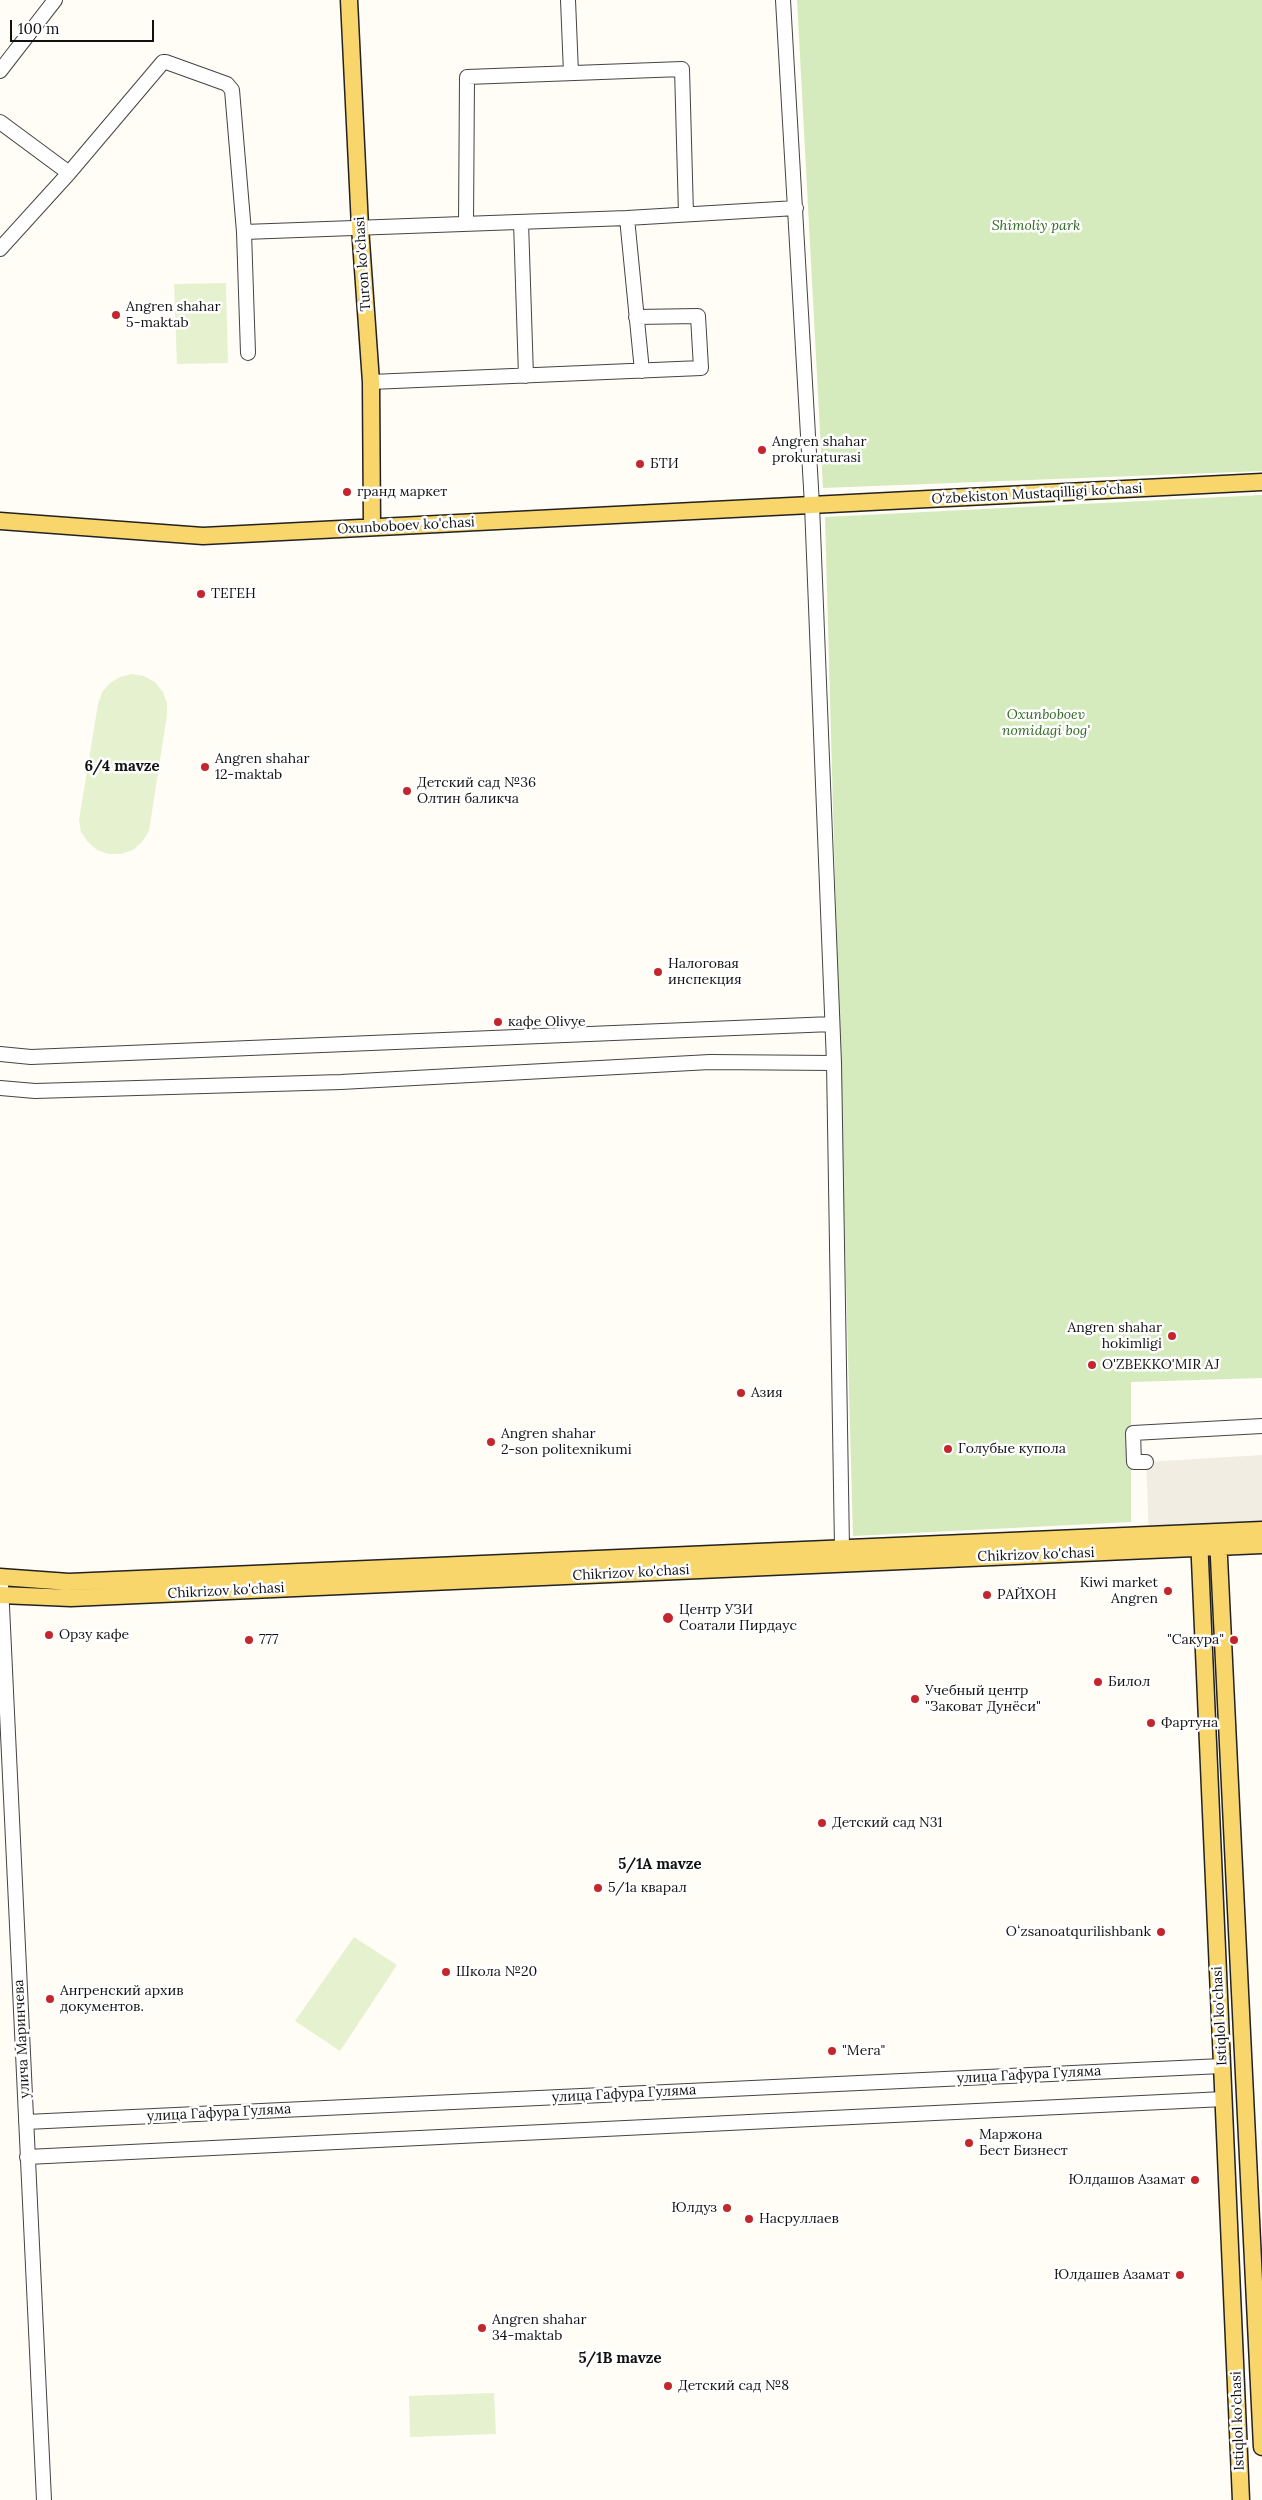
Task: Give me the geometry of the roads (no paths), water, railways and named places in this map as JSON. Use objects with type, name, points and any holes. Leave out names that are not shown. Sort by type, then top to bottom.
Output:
[{"type":"main road","name":"Turon ko'chasi","points":[[349,0],[360,227],[371,382],[372,527]]},
{"type":"main road","name":"O‘zbekiston Mustaqilligi ko‘chasi","points":[[812,505],[1262,482]]},
{"type":"main road","name":"Oxunboboev ko'chasi","points":[[0,521],[203,536],[812,505]]},
{"type":"main road","name":"Chikrizov ko'chasi","points":[[1218,1540],[1262,1530]]},
{"type":"main road","name":"Chikrizov ko'chasi","points":[[1,1595],[80,1598],[1199,1540],[1218,1540],[1262,1545]]},
{"type":"main road","name":"Istiqlol ko'chasi","points":[[1199,1540],[1241,2500]]},
{"type":"main road","name":"Istiqlol ko'chasi","points":[[1218,1540],[1262,2446]]},
{"type":"main road","name":"Chikrizov ko'chasi","points":[[0,1577],[69,1582],[842,1548],[1149,1542]]},
{"type":"main road","points":[[1227,2158],[1248,2158]]},
{"type":"street","points":[[0,71],[55,0]]},
{"type":"street","points":[[568,0],[571,73]]},
{"type":"street","points":[[783,0],[812,505],[834,1062],[842,1548]]},
{"type":"street","points":[[0,249],[69,173],[158,66],[166,62],[227,84],[232,90],[244,232],[248,353]]},
{"type":"street","points":[[466,224],[467,76],[682,69],[686,214]]},
{"type":"street","points":[[0,122],[69,173]]},
{"type":"street","points":[[244,232],[627,218],[796,208]]},
{"type":"street","points":[[627,218],[642,371]]},
{"type":"street","points":[[521,222],[526,376]]},
{"type":"street","points":[[371,382],[701,368],[698,316],[636,317]]},
{"type":"street","points":[[0,1054],[32,1057],[832,1024]]},
{"type":"street","points":[[0,1088],[35,1091],[321,1083],[710,1062],[834,1062]]},
{"type":"street","points":[[1146,1462],[1134,1462],[1133,1433],[1262,1426]]},
{"type":"street","name":"улича Маринчева","points":[[0,1577],[44,2500]]},
{"type":"street","name":"улица Гафура Гуляма","points":[[26,2122],[1222,2066]]},
{"type":"street","points":[[27,2157],[1224,2099]]},
{"type":"place","name":"Angren shahar 5-maktab","points":[[116,315]]},
{"type":"place","name":"Angren shahar prokuraturasi","points":[[762,450]]},
{"type":"place","name":"БТИ","points":[[640,464]]},
{"type":"place","name":"гранд маркет","points":[[347,492]]},
{"type":"place","name":"ТЕГЕН","points":[[201,594]]},
{"type":"place","name":"Angren shahar 12-maktab","points":[[205,767]]},
{"type":"place","name":"Детский сад №36 Олтин баликча","points":[[407,791]]},
{"type":"place","name":"Налоговая инспекция","points":[[658,972]]},
{"type":"place","name":"кафе Olivye","points":[[498,1022]]},
{"type":"place","name":"Angren shahar hokimligi","points":[[1172,1336]]},
{"type":"place","name":"O'ZBEKKO'MIR AJ","points":[[1092,1365]]},
{"type":"place","name":"Азия","points":[[741,1393]]},
{"type":"place","name":"Angren shahar 2-son politexnikumi","points":[[491,1442]]},
{"type":"place","name":"Голубые купола","points":[[948,1449]]},
{"type":"place","name":"Kiwi market Angren","points":[[1168,1591]]},
{"type":"place","name":"РАЙХОН","points":[[987,1595]]},
{"type":"place","name":"Центр УЗИ Соатали Пирдаус","points":[[668,1618]]},
{"type":"place","name":"Орзу кафе","points":[[49,1635]]},
{"type":"place","name":"777","points":[[249,1640]]},
{"type":"place","name":"\"Сакура\"","points":[[1234,1640]]},
{"type":"place","name":"Билол","points":[[1098,1682]]},
{"type":"place","name":"Учебный центр \"Заковат Дунёси\"","points":[[915,1699]]},
{"type":"place","name":"Фартуна","points":[[1151,1723]]},
{"type":"place","name":"Детский сад N31","points":[[822,1823]]},
{"type":"place","name":"5/1а кварал","points":[[598,1888]]},
{"type":"place","name":"Oʻzsanoatqurilishbank","points":[[1161,1932]]},
{"type":"place","name":"Школа №20","points":[[446,1972]]},
{"type":"place","name":"Ангренский архив документов.","points":[[50,1999]]},
{"type":"place","name":"\"Мега\"","points":[[832,2051]]},
{"type":"place","name":"Маржона Бест Бизнест","points":[[969,2143]]},
{"type":"place","name":"Юлдашов Азамат","points":[[1195,2180]]},
{"type":"place","name":"Юлдуз","points":[[727,2208]]},
{"type":"place","name":"Насруллаев","points":[[749,2219]]},
{"type":"place","name":"Юлдашев Азамат","points":[[1180,2275]]},
{"type":"place","name":"Angren shahar 34-maktab","points":[[482,2328]]},
{"type":"place","name":"Детский сад №8","points":[[668,2386]]},
{"type":"district","name":"6/4 mavze","points":[[122,767]]},
{"type":"district","name":"5/1A mavze","points":[[660,1865]]},
{"type":"district","name":"5/1B mavze","points":[[620,2359]]},
{"type":"park label","name":"Shimoliy park","points":[[1036,226]]},
{"type":"park label","name":"Oxunboboev nomidagi bog'","points":[[1046,724]]}]
